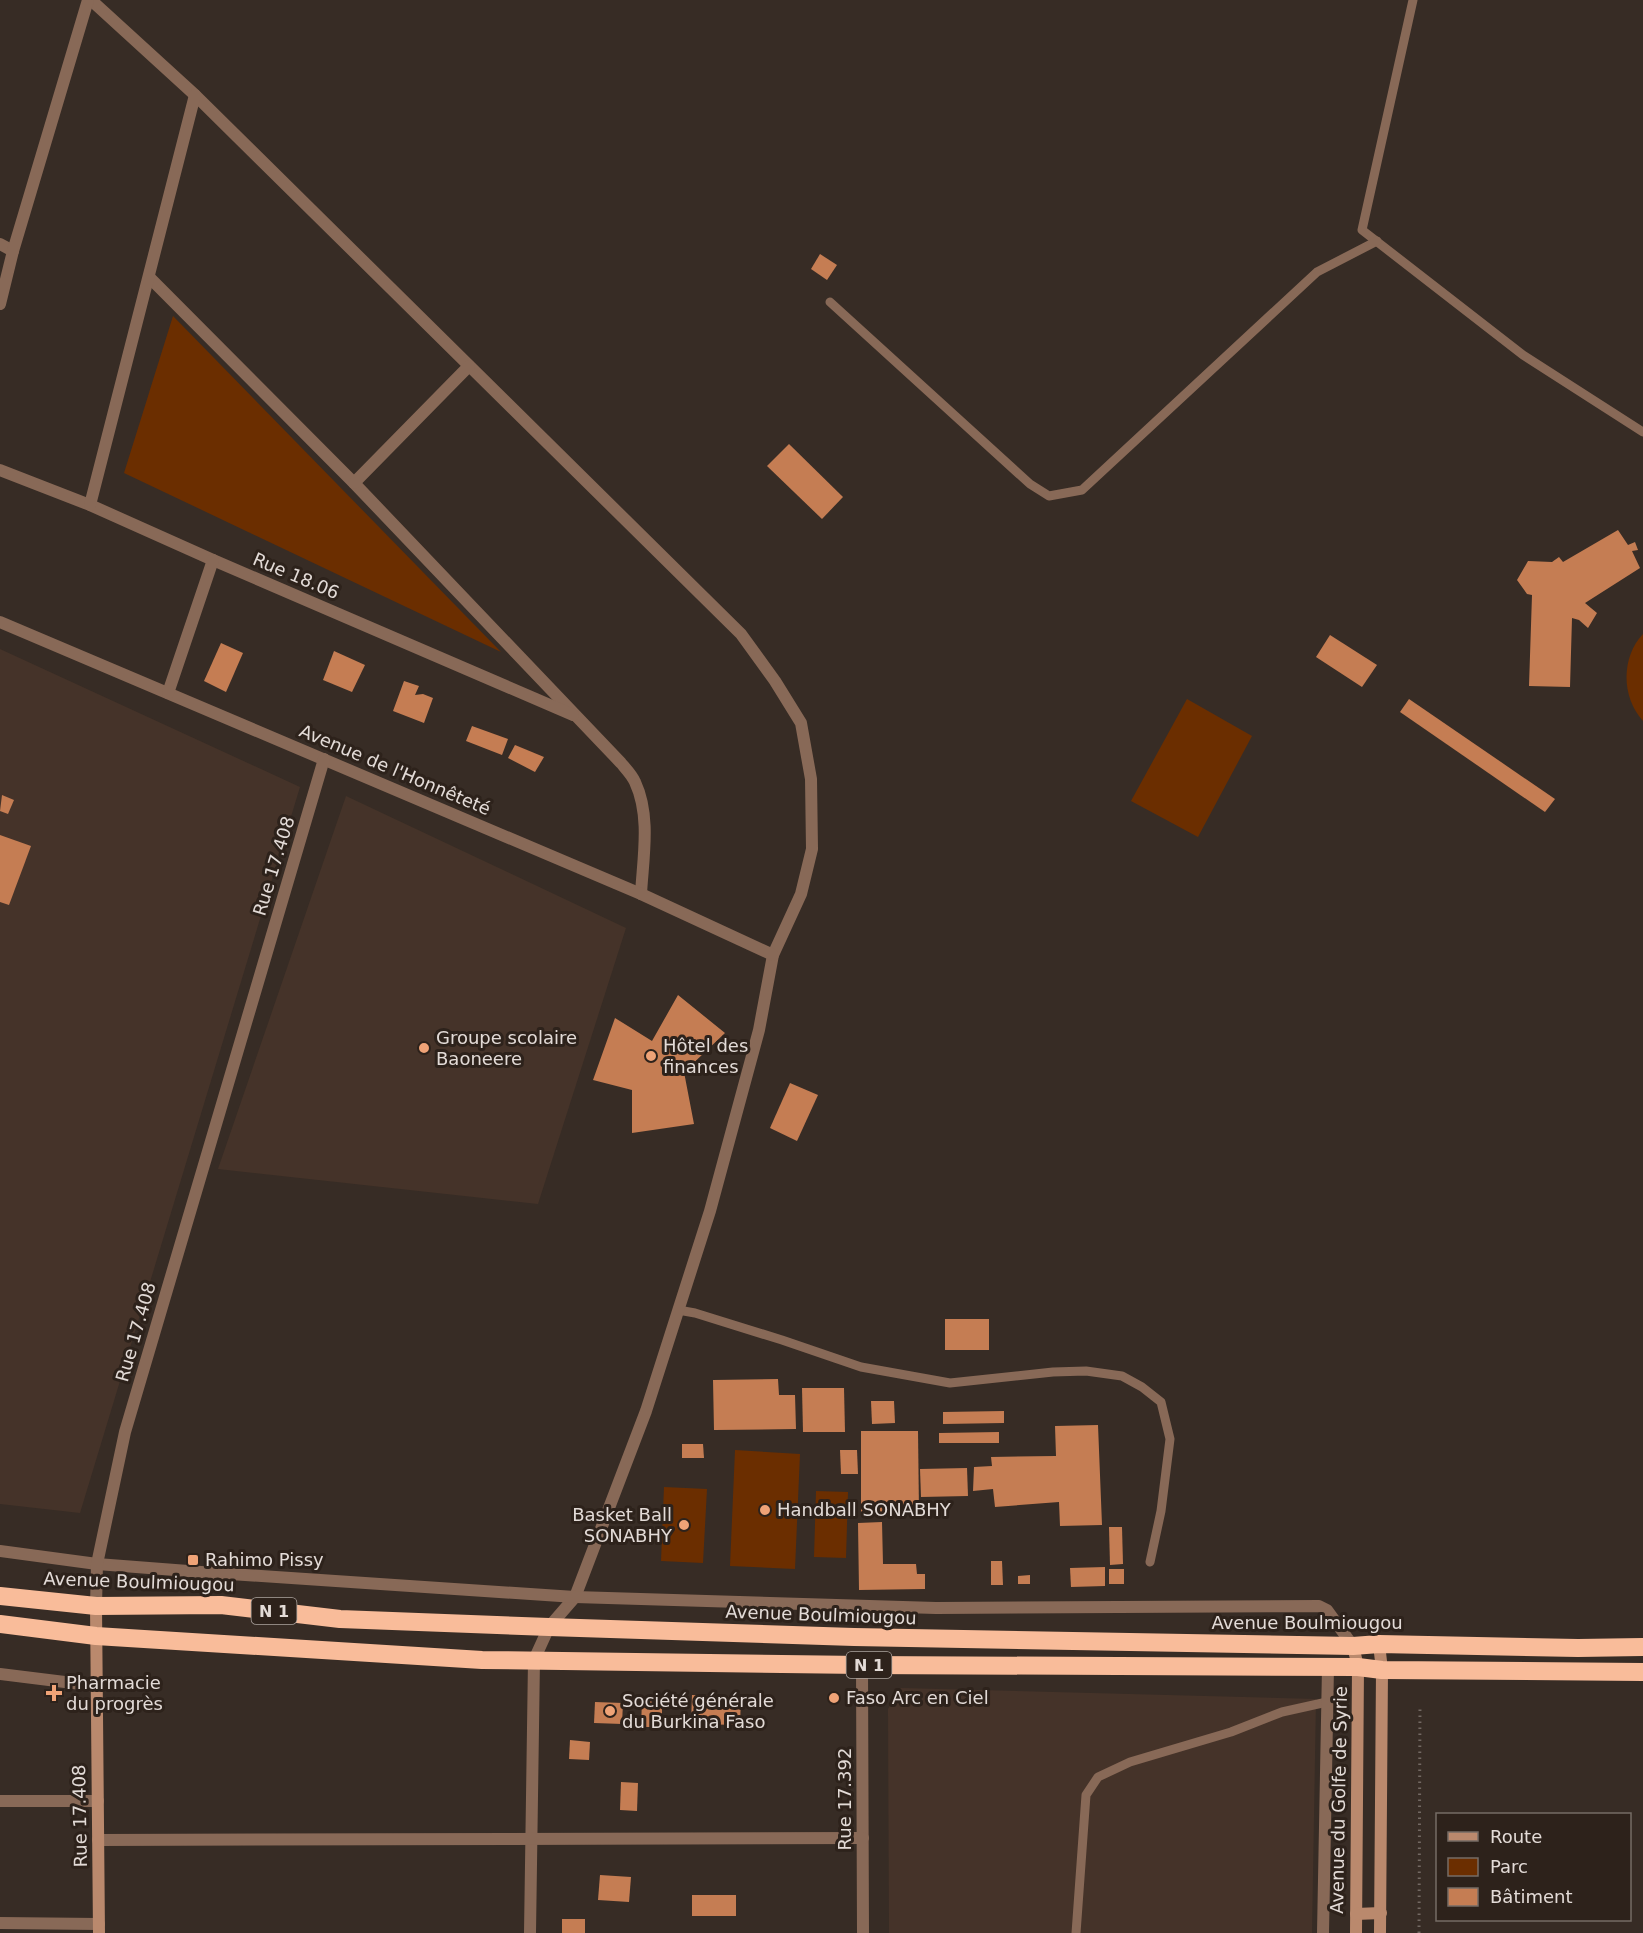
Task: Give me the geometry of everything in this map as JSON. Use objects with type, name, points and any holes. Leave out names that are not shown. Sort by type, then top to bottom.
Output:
[{"type":"highway","name":"Avenue Boulmiougou","points":[[0,1596],[96,1606],[221,1605],[340,1619],[854,1637],[1353,1646],[1379,1644],[1643,1647]]},
{"type":"highway","name":"N 1","points":[[0,1624],[96,1636],[482,1660],[862,1665],[1358,1667],[1382,1670],[1643,1672]]},
{"type":"main road","name":"Rue 17.408","points":[[96,1606],[99,1928]]},
{"type":"main road","points":[[1379,1644],[1382,1670],[1380,1933]]},
{"type":"main road","name":"Avenue du Golfe de Syrie","points":[[1353,1646],[1358,1667],[1356,1933]]},
{"type":"main road","points":[[1356,1914],[1381,1913]]},
{"type":"street","points":[[0,304],[13,251],[89,0],[195,95],[741,634],[775,681],[801,723],[811,779],[812,849],[801,894],[773,955],[759,1030],[723,1166],[646,1410],[575,1597],[549,1627],[534,1660],[530,1933]]},
{"type":"street","points":[[90,505],[195,95]]},
{"type":"street","points":[[0,244],[13,251]]},
{"type":"street","points":[[149,277],[354,483],[578,717],[635,780],[643,802],[641,894]]},
{"type":"street","points":[[354,483],[469,366]]},
{"type":"street","name":"Rue 18.06","points":[[0,471],[90,505],[578,717]]},
{"type":"street","points":[[168,693],[213,560]]},
{"type":"street","name":"Avenue de l'Honnêteté","points":[[0,622],[641,894],[773,955]]},
{"type":"street","name":"Rue 17.408","points":[[96,1606],[97,1563],[125,1432],[324,759]]},
{"type":"street","points":[[0,1551],[97,1563],[201,1572],[575,1597],[936,1608],[1319,1606],[1327,1610],[1353,1646]]},
{"type":"street","name":"Rue 17.392","points":[[862,1665],[863,1933]]},
{"type":"street","points":[[1323,1933],[1328,1667]]},
{"type":"street","points":[[0,1674],[97,1686]]},
{"type":"street","points":[[0,1801],[98,1802]]},
{"type":"street","points":[[98,1840],[863,1838]]},
{"type":"street","points":[[0,1923],[99,1928]]},
{"type":"lane","points":[[1413,0],[1362,230],[1523,355],[1643,432]]},
{"type":"lane","points":[[830,302],[1030,484],[1049,496],[1082,490],[1317,272],[1377,241]]},
{"type":"lane","points":[[678,1310],[771,1336],[861,1367],[950,1383],[1053,1372],[1086,1371],[1122,1376],[1142,1387],[1161,1402],[1170,1439],[1161,1511],[1150,1562]]},
{"type":"lane","points":[[1076,1933],[1086,1795],[1098,1777],[1130,1762],[1231,1732],[1282,1712],[1327,1702]]},
{"type":"path","points":[[1419,1933],[1420,1706]]},
{"type":"shaded area","points":[[0,649],[300,787],[80,1513],[0,1504]]},
{"type":"shaded area","name":"Groupe scolaire Baoneere","points":[[346,796],[626,928],[538,1204],[218,1169]]},
{"type":"shaded area","points":[[900,1688],[1316,1699],[1312,1933],[889,1933],[888,1709]]},
{"type":"green space","points":[[173,316],[501,652],[124,473]]},
{"type":"green space","points":[[1643,634],[1643,721],[1631,701],[1626,677],[1631,654]]},
{"type":"green space","points":[[1187,699],[1252,736],[1198,837],[1131,801]]},
{"type":"green space","name":"Handball SONABHY","points":[[735,1450],[800,1454],[795,1569],[730,1566]]},
{"type":"green space","name":"Basket Ball SONABHY","points":[[664,1487],[707,1489],[703,1563],[661,1561]]},
{"type":"green space","points":[[816,1491],[848,1492],[846,1558],[814,1557]]},
{"type":"building","points":[[820,254],[837,265],[827,280],[811,269]]},
{"type":"building","points":[[789,444],[843,497],[822,519],[767,466]]},
{"type":"building","points":[[1618,530],[1628,545],[1635,542],[1638,550],[1632,551],[1640,568],[1585,603],[1597,613],[1588,628],[1579,620],[1572,618],[1570,687],[1529,686],[1532,595],[1527,594],[1517,580],[1528,561],[1552,562],[1559,557],[1563,562]]},
{"type":"building","points":[[1330,635],[1377,665],[1362,687],[1316,657]]},
{"type":"building","points":[[221,643],[243,653],[226,692],[204,681]]},
{"type":"building","points":[[334,651],[365,665],[352,692],[323,680]]},
{"type":"building","points":[[404,681],[419,686],[415,695],[423,694],[433,698],[424,723],[393,711]]},
{"type":"building","points":[[1409,699],[1555,799],[1545,812],[1400,712]]},
{"type":"building","points":[[472,726],[508,739],[502,755],[466,741]]},
{"type":"building","points":[[515,745],[544,757],[535,772],[508,758]]},
{"type":"building","points":[[2,795],[14,800],[8,814],[0,811]]},
{"type":"building","points":[[0,835],[31,846],[9,905],[0,902]]},
{"type":"building","name":"Hôtel des finances","points":[[678,995],[725,1033],[684,1072],[694,1124],[632,1133],[632,1090],[593,1080],[615,1018],[652,1041]]},
{"type":"building","points":[[790,1083],[818,1095],[797,1141],[770,1128]]},
{"type":"building","points":[[945,1319],[989,1319],[989,1350],[945,1350]]},
{"type":"building","points":[[778,1379],[779,1395],[795,1395],[796,1429],[714,1430],[713,1380]]},
{"type":"building","points":[[802,1388],[844,1388],[845,1432],[803,1432]]},
{"type":"building","points":[[871,1401],[894,1401],[895,1423],[872,1424]]},
{"type":"building","points":[[1004,1411],[1004,1423],[943,1424],[943,1412]]},
{"type":"building","points":[[1098,1425],[1102,1525],[1060,1526],[1059,1502],[995,1507],[993,1489],[973,1491],[974,1467],[992,1466],[991,1457],[1056,1456],[1055,1426]]},
{"type":"building","points":[[861,1431],[918,1431],[919,1512],[861,1512]]},
{"type":"building","points":[[999,1432],[999,1443],[939,1443],[939,1433]]},
{"type":"building","points":[[682,1444],[703,1444],[704,1458],[682,1458]]},
{"type":"building","points":[[840,1450],[857,1450],[858,1474],[841,1474]]},
{"type":"building","points":[[967,1468],[968,1496],[921,1497],[920,1469]]},
{"type":"building","points":[[882,1522],[883,1564],[916,1564],[917,1574],[925,1574],[925,1589],[859,1590],[858,1523]]},
{"type":"building","points":[[1109,1527],[1122,1527],[1123,1564],[1110,1565]]},
{"type":"building","points":[[991,1561],[1002,1561],[1003,1585],[991,1585]]},
{"type":"building","points":[[1105,1567],[1105,1586],[1071,1587],[1070,1568]]},
{"type":"building","points":[[1109,1569],[1124,1569],[1124,1584],[1109,1584]]},
{"type":"building","points":[[1030,1575],[1030,1584],[1018,1584],[1018,1576]]},
{"type":"building","points":[[692,1695],[741,1697],[740,1725],[691,1724]]},
{"type":"building","points":[[642,1700],[662,1701],[662,1727],[641,1727]]},
{"type":"building","points":[[595,1702],[623,1703],[622,1724],[594,1723]]},
{"type":"building","points":[[570,1740],[590,1742],[589,1760],[569,1759]]},
{"type":"building","points":[[621,1782],[638,1783],[637,1811],[620,1810]]},
{"type":"building","points":[[600,1875],[631,1877],[629,1902],[598,1900]]},
{"type":"building","points":[[692,1895],[736,1895],[736,1916],[692,1916]]},
{"type":"building","points":[[562,1919],[585,1919],[585,1933],[562,1933]]},
{"type":"place","name":"Groupe scolaire Baoneere","points":[[424,1048]]},
{"type":"place","name":"Hôtel des finances","points":[[651,1056]]},
{"type":"place","name":"Handball SONABHY","points":[[765,1510]]},
{"type":"place","name":"Basket Ball SONABHY","points":[[684,1525]]},
{"type":"place","name":"Rahimo Pissy","points":[[193,1560]]},
{"type":"place","name":"Pharmacie du progrès","points":[[54,1693]]},
{"type":"place","name":"Faso Arc en Ciel","points":[[834,1698]]},
{"type":"place","name":"Société générale du Burkina Faso","points":[[610,1711]]}]
